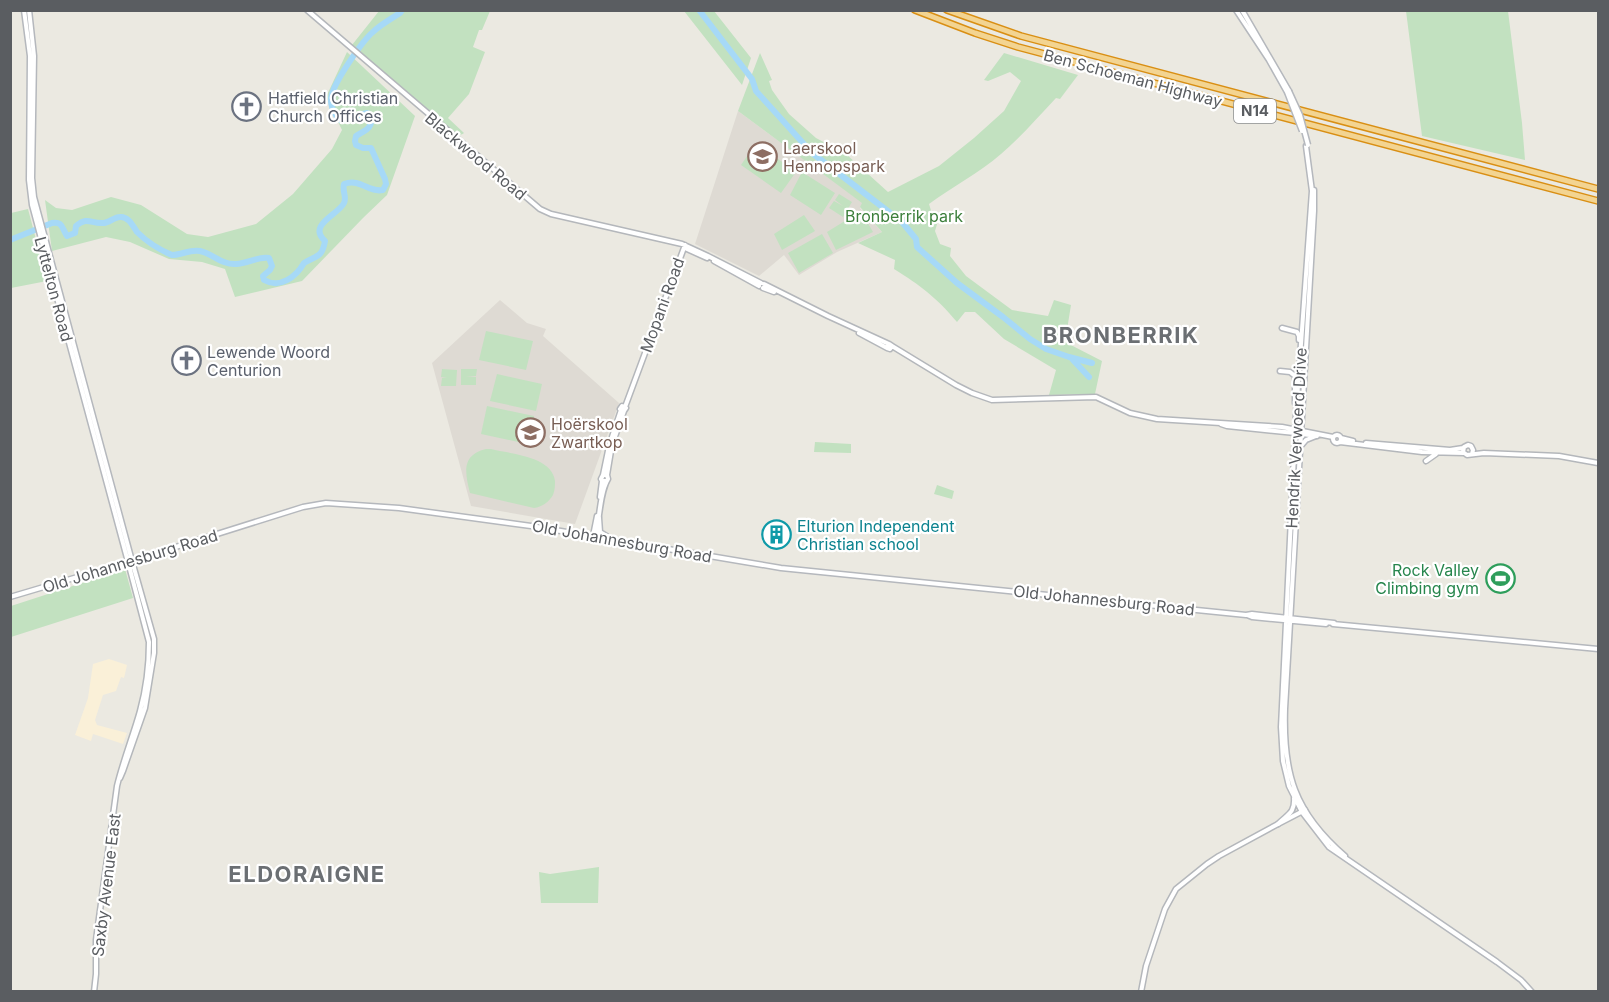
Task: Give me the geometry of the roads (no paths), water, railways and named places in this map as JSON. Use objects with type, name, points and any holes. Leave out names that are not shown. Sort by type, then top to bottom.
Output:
[{"type":"highway","name":"Ben Schoeman Highway","points":[[915,10],[975,33],[1030,50],[1599,201]]},
{"type":"highway","name":"Ben Schoeman Highway","points":[[947,10],[1021,36],[1599,189]]},
{"type":"main road","name":"Lyttelton Road","points":[[26,10],[30,56],[29,180],[32,205],[130,562]]},
{"type":"main road","name":"Blackwood Road","points":[[307,10],[540,209],[551,214],[684,246],[898,351],[963,389],[992,400],[1096,397],[1130,413],[1146,417],[1219,423]]},
{"type":"main road","name":"Hendrik Verwoerd Drive","points":[[1236,10],[1288,92]]},
{"type":"main road","name":"Hendrik Verwoerd Drive","points":[[1244,12],[1299,115],[1314,185],[1298,431],[1285,708],[1285,744],[1288,767],[1292,785],[1303,811]]},
{"type":"main road","name":"Hendrik Verwoerd Drive","points":[[1307,146],[1312,191],[1296,413],[1299,448],[1281,727],[1281,745],[1286,774],[1293,794],[1303,811],[1329,847],[1497,962],[1521,980],[1532,992]]},
{"type":"main road","name":"Mopani Road","points":[[604,481],[601,478],[605,475],[623,409],[684,246]]},
{"type":"main road","points":[[1288,329],[1298,327],[1303,322]]},
{"type":"main road","points":[[1282,328],[1297,332],[1299,335],[1300,371]]},
{"type":"main road","points":[[1280,371],[1290,372],[1296,378],[1294,397],[1296,413]]},
{"type":"main road","points":[[1219,423],[1267,426],[1333,438]]},
{"type":"main road","points":[[1219,423],[1227,426],[1298,431],[1333,438]]},
{"type":"main road","points":[[1255,428],[1267,426],[1281,431]]},
{"type":"main road","points":[[1299,448],[1306,440],[1316,436]]},
{"type":"main road","points":[[1333,438],[1335,443],[1340,440],[1426,452]]},
{"type":"main road","points":[[1340,440],[1426,452],[1464,450],[1468,445],[1484,453]]},
{"type":"main road","points":[[1400,447],[1464,450]]},
{"type":"main road","points":[[1472,447],[1472,453]]},
{"type":"main road","points":[[1464,450],[1468,455],[1484,453],[1567,456],[1599,463]]},
{"type":"main road","points":[[1426,461],[1439,452]]},
{"type":"main road","points":[[595,536],[604,481]]},
{"type":"main road","points":[[595,536],[604,481]]},
{"type":"main road","name":"Old Johannesburg Road","points":[[10,597],[303,507],[326,503],[399,508],[531,526],[781,568],[1599,650]]},
{"type":"main road","points":[[599,519],[601,533],[615,540]]},
{"type":"main road","name":"Saxby Avenue East","points":[[94,992],[96,940],[119,778],[143,717],[154,653],[154,639],[130,562]]},
{"type":"main road","points":[[1278,824],[1293,808],[1293,794]]},
{"type":"main road","points":[[1141,992],[1146,966],[1165,909],[1176,889],[1207,864],[1303,811]]},
{"type":"waterway","points":[[10,240],[52,223],[60,224],[67,236],[75,233],[76,226],[84,221],[103,223],[123,217],[145,239],[172,255],[200,251],[231,264],[269,258],[272,266],[263,276],[264,280],[276,283],[287,280],[297,273],[304,263],[322,250],[325,241],[320,235],[320,230],[325,220],[344,203],[344,184],[355,183],[378,190],[383,190],[386,184],[371,148],[356,145],[355,141],[356,136],[370,126],[371,116],[367,113],[340,120],[332,108],[331,97],[350,61],[368,37],[402,10]]},
{"type":"waterway","points":[[699,10],[752,79],[756,91],[812,153],[902,222],[916,239],[917,247],[957,283],[1030,339],[1046,349],[1092,363]]},
{"type":"waterway","points":[[1073,360],[1089,377]]},
{"type":"place","name":"Hatfield Christian Church Offices","points":[[247,107]]},
{"type":"place","name":"Laerskool Hennopspark","points":[[762,157]]},
{"type":"place","name":"Lewende Woord Centurion","points":[[186,361]]},
{"type":"place","name":"Hoërskool Zwartkop","points":[[530,433]]},
{"type":"place","name":"Elturion Independent Christian school","points":[[776,535]]},
{"type":"place","name":"Rock Valley Climbing gym","points":[[1500,579]]},
{"type":"district","name":"BRONBERRIK","points":[[1121,335]]},
{"type":"district","name":"ELDORAIGNE","points":[[307,874]]},
{"type":"park label","name":"Bronberrik park","points":[[904,216]]}]
